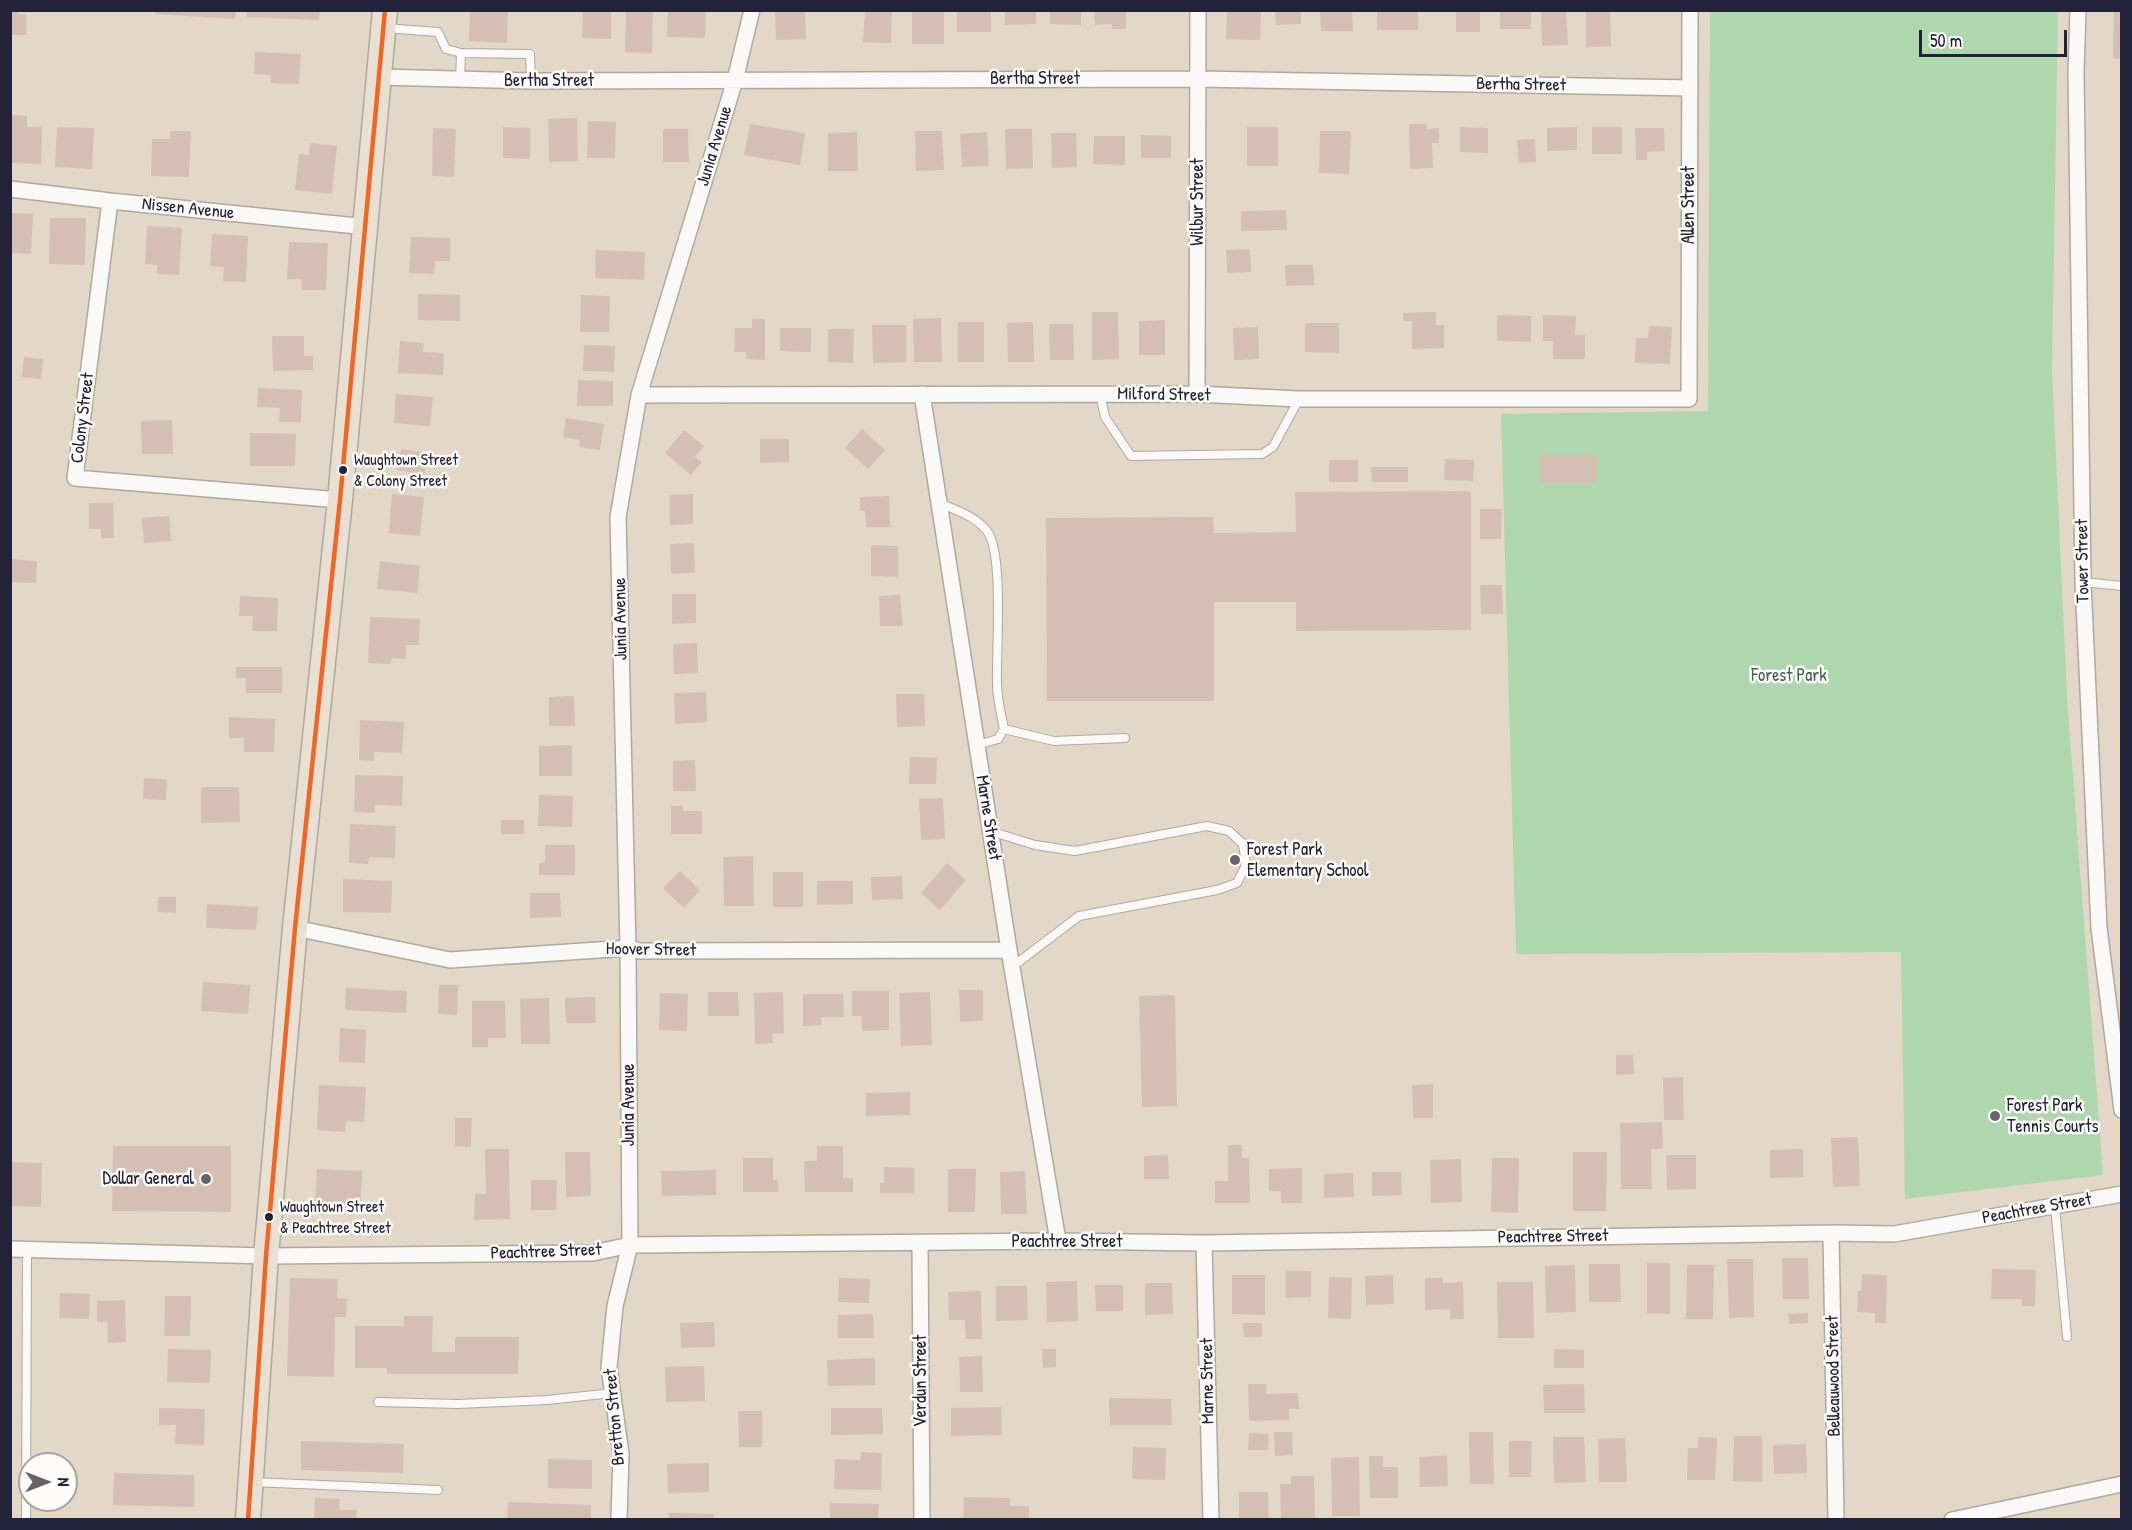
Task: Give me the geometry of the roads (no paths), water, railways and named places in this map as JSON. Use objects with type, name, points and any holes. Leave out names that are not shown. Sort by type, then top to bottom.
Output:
[{"type":"main road","points":[[248,1520],[266,1256],[296,928],[340,500],[384,19]]},
{"type":"street","name":"Junia Avenue","points":[[630,1245],[628,948],[618,517],[639,395],[735,80],[752,10]]},
{"type":"street","name":"Wilbur Street","points":[[1197,394],[1198,10]]},
{"type":"street","name":"Allen Street","points":[[1689,399],[1690,10]]},
{"type":"street","name":"Tower Street","points":[[2078,10],[2076,72],[2083,582],[2099,928],[2121,1110]]},
{"type":"street","name":"Bertha Street","points":[[380,77],[460,81],[1198,79],[1690,88]]},
{"type":"street","name":"Nissen Avenue","points":[[10,189],[366,227]]},
{"type":"street","name":"Colony Street","points":[[110,201],[75,478],[340,500]]},
{"type":"street","name":"Marne Street","points":[[922,394],[990,831],[1058,1241]]},
{"type":"street","name":"Milford Street","points":[[639,395],[1197,394],[1299,399],[1689,399]]},
{"type":"street","name":"Hoover Street","points":[[296,928],[450,960],[628,948],[639,951],[1010,951]]},
{"type":"street","name":"Peachtree Street","points":[[10,1249],[266,1256],[593,1253],[630,1245],[1058,1241],[1204,1243],[1831,1233],[1894,1234],[2121,1194]]},
{"type":"street","name":"Belleauwood Street","points":[[1831,1233],[1836,1520]]},
{"type":"street","name":"Verdun Street","points":[[920,1243],[922,1520]]},
{"type":"street","name":"Marne Street","points":[[1204,1243],[1211,1520]]},
{"type":"street","name":"Bretton Street","points":[[619,1520],[621,1454],[609,1367],[615,1306],[630,1245]]},
{"type":"street","points":[[1952,1520],[2121,1484]]},
{"type":"lane","points":[[384,19],[438,32],[446,49],[461,53],[530,54],[531,81]]},
{"type":"lane","points":[[460,81],[461,53]]},
{"type":"lane","points":[[1100,394],[1104,417],[1131,456],[1262,454],[1273,447],[1299,399]]},
{"type":"lane","points":[[938,503],[964,513],[987,532],[993,546],[997,574],[997,686],[1004,729],[998,739],[977,745]]},
{"type":"lane","points":[[2083,582],[2121,586]]},
{"type":"lane","points":[[1004,729],[1054,741],[1125,738]]},
{"type":"lane","points":[[990,831],[1035,845],[1075,851],[1207,826],[1229,831],[1243,844],[1246,865],[1237,883],[1217,890],[1079,916],[1012,967]]},
{"type":"lane","points":[[2055,1206],[2067,1337]]},
{"type":"lane","points":[[26,1520],[27,1250]]},
{"type":"lane","points":[[378,1402],[458,1404],[547,1400],[613,1393]]},
{"type":"lane","points":[[251,1482],[438,1490]]},
{"type":"place","name":"Waughtown Street & Colony Street","points":[[343,470]]},
{"type":"place","name":"Forest Park Elementary School","points":[[1235,860]]},
{"type":"place","name":"Forest Park Tennis Courts","points":[[1995,1116]]},
{"type":"place","name":"Dollar General","points":[[206,1179]]},
{"type":"place","name":"Waughtown Street & Peachtree Street","points":[[269,1217]]},
{"type":"park label","name":"Forest Park","points":[[1789,676]]}]
